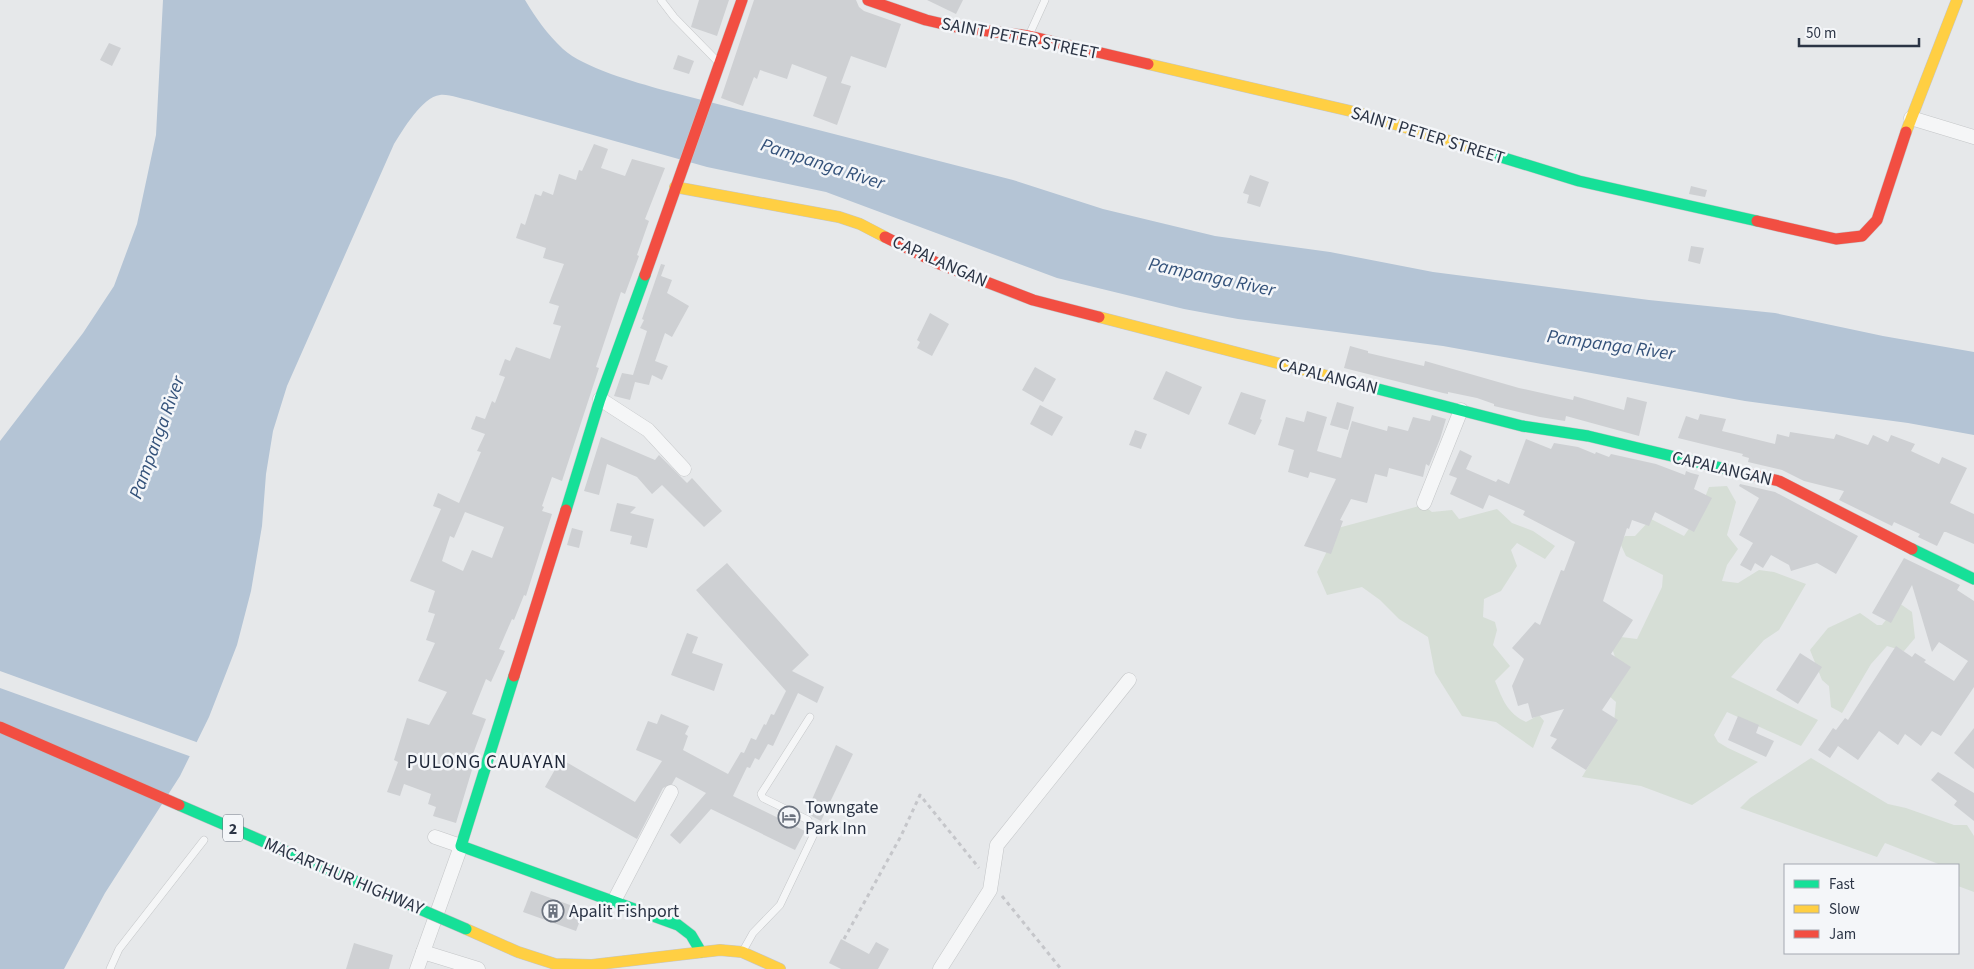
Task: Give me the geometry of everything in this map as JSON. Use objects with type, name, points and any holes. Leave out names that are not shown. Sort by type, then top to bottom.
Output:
[{"type":"main road","points":[[701,952],[692,935],[678,925],[461,846],[600,398],[675,187],[710,98],[742,0]]},
{"type":"main road","name":"SAINT PETER STREET","points":[[868,0],[926,20],[956,27],[1029,36],[1359,112],[1579,181],[1836,239],[1862,236],[1877,220],[1911,118],[1957,0]]},
{"type":"main road","name":"CAPALANGAN","points":[[675,187],[838,217],[860,224],[936,263],[1033,300],[1522,426],[1588,436],[1779,480],[1852,520],[1974,579]]},
{"type":"main road","name":"MACARTHUR HIGHWAY","points":[[0,727],[554,966],[592,966],[701,952],[742,952],[780,969]]},
{"type":"street","points":[[1911,118],[1974,137]]},
{"type":"street","points":[[600,398],[648,430],[684,469]]},
{"type":"street","points":[[1424,502],[1461,410]]},
{"type":"street","points":[[940,969],[990,890],[997,845],[1130,680]]},
{"type":"street","points":[[614,901],[671,792]]},
{"type":"street","points":[[417,969],[461,846],[435,837]]},
{"type":"street","points":[[423,952],[478,969]]},
{"type":"lane","points":[[662,0],[674,17],[721,65]]},
{"type":"lane","points":[[1029,36],[1045,0]]},
{"type":"lane","points":[[742,952],[753,933],[780,905],[814,834],[808,820],[763,798],[761,794],[810,717]]},
{"type":"lane","points":[[110,969],[119,949],[204,840]]},
{"type":"path","points":[[844,939],[901,836],[920,795],[982,872]]},
{"type":"path","points":[[1001,895],[1061,969]]},
{"type":"shaded area","points":[[1727,486],[1736,502],[1727,535],[1738,549],[1727,565],[1722,581],[1738,583],[1759,570],[1774,572],[1806,584],[1779,630],[1764,640],[1731,677],[1818,720],[1801,746],[1727,712],[1714,735],[1718,742],[1758,762],[1692,805],[1641,786],[1582,777],[1614,723],[1616,702],[1608,695],[1617,663],[1612,648],[1621,637],[1637,639],[1662,587],[1663,575],[1626,556],[1620,543],[1625,536],[1635,536],[1651,519],[1684,536],[1698,515],[1709,487]]},
{"type":"shaded area","points":[[1423,505],[1432,512],[1452,510],[1459,519],[1497,509],[1512,523],[1533,531],[1555,546],[1545,559],[1517,543],[1511,550],[1517,566],[1501,591],[1484,599],[1483,617],[1495,622],[1497,630],[1493,645],[1510,666],[1495,681],[1503,700],[1514,714],[1526,722],[1539,715],[1544,721],[1533,748],[1496,722],[1462,716],[1435,673],[1428,637],[1399,619],[1380,600],[1362,587],[1327,595],[1317,572],[1338,528]]},
{"type":"shaded area","points":[[1899,603],[1912,612],[1915,638],[1904,651],[1887,646],[1871,664],[1842,713],[1831,707],[1829,686],[1822,680],[1810,650],[1828,628],[1860,613],[1877,625],[1882,625]]},
{"type":"shaded area","points":[[1811,758],[1888,804],[1906,808],[1954,825],[1967,825],[1974,836],[1974,892],[1959,886],[1959,864],[1938,864],[1885,843],[1877,857],[1740,808],[1750,798]]},
{"type":"water","name":"Pampanga River","points":[[163,0],[525,0],[542,26],[563,49],[572,56],[610,74],[663,90],[1013,180],[1103,209],[1215,236],[1330,252],[1433,272],[1649,300],[1775,313],[1883,336],[1974,352],[1974,435],[1908,423],[1745,401],[1443,346],[1238,319],[1184,309],[1057,278],[826,192],[707,167],[472,101],[440,95],[433,97],[420,108],[394,144],[287,386],[273,431],[266,474],[262,526],[251,591],[237,645],[209,717],[180,776],[105,893],[64,969],[0,969],[0,441],[83,333],[114,286],[137,224],[156,135]]},
{"type":"pier","points":[[0,671],[199,743],[192,757],[0,688]]},
{"type":"building","points":[[699,0],[729,0],[717,36],[691,27]]},
{"type":"building","points":[[754,0],[856,0],[859,7],[864,11],[901,24],[886,68],[851,56],[841,83],[851,86],[837,125],[813,116],[827,77],[792,64],[787,79],[760,70],[757,79],[754,77],[743,106],[721,98]]},
{"type":"building","points":[[927,0],[963,0],[956,14]]},
{"type":"building","points":[[109,43],[121,48],[112,66],[100,60]]},
{"type":"building","points":[[678,55],[694,61],[689,74],[673,69]]},
{"type":"building","points":[[594,144],[608,149],[601,168],[625,176],[632,159],[665,168],[645,219],[649,221],[637,255],[639,256],[625,294],[621,292],[596,367],[599,368],[562,481],[552,477],[542,506],[544,507],[542,511],[552,514],[526,596],[524,595],[499,649],[505,651],[491,682],[486,679],[472,714],[486,719],[470,762],[474,763],[456,823],[433,816],[436,807],[428,804],[431,794],[404,784],[400,796],[387,792],[398,762],[394,760],[407,718],[429,725],[447,692],[418,681],[435,643],[426,640],[435,614],[428,612],[435,591],[410,581],[441,509],[433,506],[438,493],[459,503],[481,452],[477,451],[485,434],[471,429],[476,416],[485,419],[492,401],[495,403],[505,377],[499,375],[505,359],[510,361],[516,347],[550,359],[561,326],[553,324],[559,306],[549,303],[564,264],[543,258],[546,248],[516,238],[521,223],[525,225],[535,194],[541,196],[543,191],[553,195],[559,174],[576,180],[579,170],[582,171]],"holes":[[[465,512],[504,527],[492,558],[472,550],[463,571],[442,561],[450,536],[454,538]]]},
{"type":"building","points":[[1250,175],[1269,182],[1260,207],[1247,203],[1249,195],[1243,193]]},
{"type":"building","points":[[1691,186],[1707,190],[1705,197],[1689,194]]},
{"type":"building","points":[[1691,246],[1704,248],[1700,264],[1688,261]]},
{"type":"building","points":[[661,264],[665,265],[661,276],[672,280],[667,293],[689,306],[672,337],[665,333],[655,361],[668,366],[662,380],[652,375],[649,385],[635,382],[630,400],[614,396],[622,373],[633,375],[647,331],[640,328],[644,320],[642,319]]},
{"type":"building","points":[[930,313],[949,324],[932,356],[917,348],[920,342],[917,340]]},
{"type":"building","points":[[1350,346],[1368,351],[1368,353],[1424,366],[1425,361],[1519,388],[1573,400],[1574,396],[1624,410],[1627,397],[1647,402],[1639,436],[1566,416],[1565,421],[1540,417],[1494,406],[1494,404],[1477,398],[1448,392],[1448,394],[1443,393],[1344,368]]},
{"type":"building","points":[[1035,367],[1056,379],[1043,402],[1022,390]]},
{"type":"building","points":[[1166,371],[1202,387],[1189,415],[1153,399]]},
{"type":"building","points":[[1241,392],[1266,400],[1260,419],[1262,420],[1255,435],[1228,424]]},
{"type":"building","points":[[1337,402],[1354,407],[1348,430],[1330,425]]},
{"type":"building","points":[[1040,405],[1063,417],[1052,436],[1030,424]]},
{"type":"building","points":[[1307,411],[1327,417],[1317,451],[1341,458],[1352,421],[1387,431],[1388,426],[1408,431],[1413,417],[1430,421],[1432,415],[1446,419],[1429,466],[1426,464],[1423,477],[1389,468],[1387,477],[1375,474],[1367,503],[1351,499],[1340,520],[1343,521],[1331,554],[1304,546],[1336,479],[1310,472],[1308,478],[1288,472],[1294,450],[1278,445],[1286,417],[1304,422]]},
{"type":"building","points":[[1700,414],[1726,419],[1722,431],[1775,444],[1777,434],[1789,437],[1790,432],[1834,439],[1836,434],[1868,445],[1873,435],[1888,442],[1891,435],[1915,444],[1911,451],[1939,464],[1942,457],[1967,468],[1950,503],[1974,514],[1974,544],[1944,532],[1937,546],[1918,537],[1920,534],[1894,522],[1892,526],[1839,500],[1844,491],[1804,481],[1782,470],[1748,462],[1749,458],[1742,456],[1743,454],[1678,438],[1686,416],[1698,420]]},
{"type":"building","points":[[1135,430],[1147,434],[1141,449],[1129,445]]},
{"type":"building","points":[[601,437],[655,460],[659,455],[687,483],[692,478],[722,511],[704,527],[662,485],[652,494],[637,477],[607,464],[599,495],[584,491]]},
{"type":"building","points":[[1526,439],[1551,449],[1554,443],[1578,447],[1595,454],[1596,452],[1609,457],[1611,454],[1656,464],[1685,475],[1686,471],[1699,475],[1694,489],[1712,498],[1694,532],[1655,512],[1649,526],[1632,520],[1629,529],[1627,528],[1603,601],[1633,620],[1611,654],[1631,667],[1602,710],[1618,720],[1586,770],[1551,748],[1557,739],[1550,736],[1564,709],[1532,718],[1528,703],[1518,706],[1512,686],[1524,659],[1512,648],[1535,622],[1540,625],[1561,570],[1564,571],[1575,542],[1523,515],[1525,511],[1489,495],[1483,509],[1450,494],[1457,478],[1449,475],[1460,450],[1472,456],[1466,469],[1496,482],[1498,479],[1509,484]]},
{"type":"building","points":[[1740,484],[1775,492],[1858,536],[1836,574],[1817,563],[1791,571],[1789,565],[1771,555],[1763,568],[1755,563],[1751,571],[1740,565],[1753,543],[1739,535],[1759,498],[1739,486]]},
{"type":"building","points":[[617,503],[636,507],[630,513],[654,519],[647,548],[630,544],[632,536],[610,531]]},
{"type":"building","points":[[572,528],[583,531],[579,548],[567,545]]},
{"type":"building","points":[[1904,558],[1960,585],[1957,590],[1974,601],[1974,687],[1941,736],[1932,731],[1921,746],[1905,734],[1898,745],[1879,731],[1858,760],[1838,746],[1830,758],[1818,750],[1833,728],[1836,730],[1845,718],[1848,720],[1896,646],[1912,657],[1915,653],[1926,660],[1924,662],[1954,681],[1968,661],[1939,642],[1932,652],[1912,585],[1891,623],[1872,613]]},
{"type":"building","points":[[727,563],[809,655],[792,671],[824,687],[817,703],[798,693],[773,746],[768,744],[759,760],[755,758],[750,768],[747,767],[733,796],[805,831],[795,850],[711,809],[680,844],[670,835],[706,793],[676,777],[672,784],[663,788],[637,839],[545,787],[561,759],[635,802],[662,761],[636,750],[648,721],[657,724],[661,714],[689,726],[685,734],[688,736],[683,750],[728,774],[741,752],[744,753],[751,738],[756,740],[771,714],[774,715],[786,691],[696,590]]},
{"type":"building","points":[[687,633],[698,637],[692,653],[723,664],[714,691],[671,675]]},
{"type":"building","points":[[1800,653],[1822,667],[1798,704],[1776,690]]},
{"type":"building","points":[[1738,716],[1759,725],[1756,733],[1774,741],[1766,757],[1728,740]]},
{"type":"building","points":[[1974,728],[1974,769],[1954,753]]},
{"type":"building","points":[[836,745],[853,754],[821,821],[806,813]]},
{"type":"building","points":[[1938,772],[1974,793],[1974,821],[1954,805],[1957,801],[1931,780]]},
{"type":"building","name":"Apalit Fishport","points":[[531,891],[584,910],[576,931],[523,912]]},
{"type":"building","points":[[841,939],[869,954],[876,942],[889,949],[878,969],[841,969],[829,963]]},
{"type":"building","points":[[354,943],[393,955],[389,969],[346,969]]},
{"type":"traffic: fast","points":[[1488,153],[1579,181],[1757,221]]},
{"type":"traffic: fast","points":[[566,510],[600,399],[645,275]]},
{"type":"traffic: fast","points":[[1343,380],[1522,426],[1588,436],[1730,470]]},
{"type":"traffic: fast","points":[[1912,549],[1974,579]]},
{"type":"traffic: fast","points":[[514,676],[461,846],[678,925],[691,935],[701,952]]},
{"type":"traffic: fast","points":[[179,805],[466,929]]},
{"type":"traffic: slow","points":[[1906,132],[1957,0]]},
{"type":"traffic: slow","points":[[1148,64],[1359,113],[1488,153]]},
{"type":"traffic: slow","points":[[675,187],[839,217],[860,224],[885,237]]},
{"type":"traffic: slow","points":[[1099,317],[1343,380]]},
{"type":"traffic: slow","points":[[466,929],[518,952],[555,964],[592,965],[720,950],[742,952],[780,969]]},
{"type":"traffic: jam","points":[[645,275],[742,0]]},
{"type":"traffic: jam","points":[[868,0],[926,20],[956,27],[1029,36],[1148,64]]},
{"type":"traffic: jam","points":[[1757,221],[1836,239],[1862,236],[1877,220],[1906,132]]},
{"type":"traffic: jam","points":[[885,237],[937,263],[1033,300],[1099,317]]},
{"type":"traffic: jam","points":[[1730,470],[1779,481],[1912,549]]},
{"type":"traffic: jam","points":[[514,676],[566,510]]},
{"type":"traffic: jam","points":[[0,727],[179,805]]},
{"type":"place","name":"Towngate Park Inn","points":[[789,817]]},
{"type":"place","name":"Apalit Fishport","points":[[553,911]]},
{"type":"district","name":"PULONG CAUAYAN","points":[[487,761]]}]
